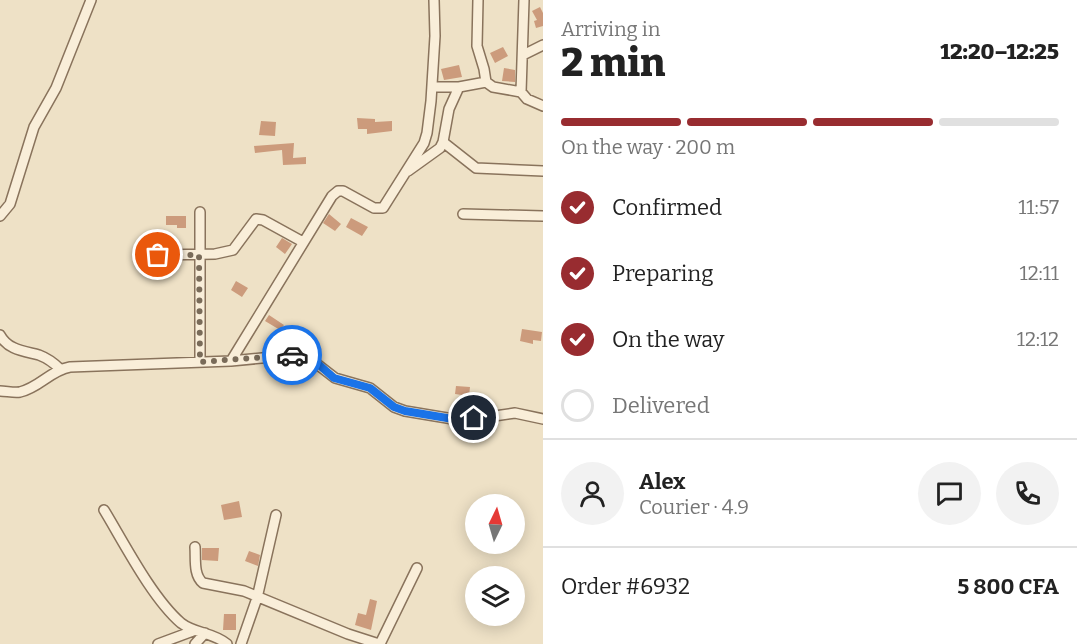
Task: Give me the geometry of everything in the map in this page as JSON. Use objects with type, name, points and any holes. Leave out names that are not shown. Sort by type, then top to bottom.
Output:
[{"type":"street","points":[[0,216],[10,204],[34,127],[56,87],[91,0]]},
{"type":"street","points":[[231,361],[283,272],[335,193],[343,191],[374,208],[383,208],[427,139],[435,36],[434,0]]},
{"type":"street","points":[[478,0],[477,46],[486,82],[493,87],[521,92],[527,99],[543,106]]},
{"type":"street","points":[[521,92],[524,0]]},
{"type":"street","points":[[524,55],[543,45]]},
{"type":"street","points":[[432,87],[459,87],[486,82]]},
{"type":"street","points":[[406,172],[436,152],[443,142],[447,117],[459,87]]},
{"type":"street","points":[[443,142],[476,168],[543,171]]},
{"type":"street","points":[[200,212],[200,362]]},
{"type":"street","points":[[463,214],[543,216]]},
{"type":"street","points":[[158,255],[199,255],[233,250],[256,219],[263,220],[303,242]]},
{"type":"street","points":[[0,335],[12,347],[46,358],[60,369]]},
{"type":"street","points":[[0,391],[20,392],[60,369],[231,361],[304,354],[334,378],[370,388],[387,402],[405,411],[453,419],[515,413],[543,419]]},
{"type":"street","points":[[104,510],[159,599],[171,613],[193,631],[205,633],[227,644]]},
{"type":"street","points":[[241,644],[257,598],[276,515]]},
{"type":"street","points":[[195,547],[198,579],[203,583],[244,591],[257,598],[380,644],[417,568]]},
{"type":"street","points":[[158,644],[193,631]]},
{"type":"street","points":[[195,644],[205,633]]},
{"type":"building","points":[[540,7],[543,13],[543,26],[536,28],[534,21],[537,20],[532,11]]},
{"type":"building","points":[[503,47],[508,56],[495,63],[490,53]]},
{"type":"building","points":[[459,65],[462,77],[444,80],[441,69]]},
{"type":"building","points":[[504,68],[515,70],[515,82],[502,81]]},
{"type":"building","points":[[357,118],[375,119],[375,122],[392,121],[392,131],[367,134],[367,129],[358,129]]},
{"type":"building","points":[[261,121],[276,122],[275,136],[259,135]]},
{"type":"building","points":[[294,143],[293,158],[306,157],[306,164],[283,165],[282,150],[255,153],[254,146]]},
{"type":"building","points":[[329,214],[341,224],[335,231],[323,223]]},
{"type":"building","points":[[166,216],[186,216],[186,228],[166,225]]},
{"type":"building","points":[[351,218],[368,227],[362,236],[346,227]]},
{"type":"building","points":[[282,238],[292,244],[285,254],[276,247]]},
{"type":"building","points":[[236,281],[248,288],[242,297],[231,290]]},
{"type":"building","points":[[269,315],[284,325],[280,330],[265,321]]},
{"type":"building","points":[[522,329],[542,332],[541,341],[533,340],[533,344],[520,341]]},
{"type":"building","points":[[456,386],[470,387],[469,396],[455,394]]},
{"type":"building","points":[[239,501],[242,517],[224,520],[221,505]]},
{"type":"building","points":[[202,548],[219,548],[218,561],[202,560]]},
{"type":"building","points":[[249,551],[260,555],[258,566],[245,561]]},
{"type":"building","points":[[370,599],[377,601],[371,630],[355,625],[358,613],[366,615]]},
{"type":"building","points":[[224,614],[236,614],[236,630],[223,630]]},
{"type":"way so far","points":[[158,255],[199,255],[200,362],[292,355]]},
{"type":"route","points":[[292,355],[309,356],[334,378],[370,388],[394,407],[405,411],[453,419],[474,418]]}]
